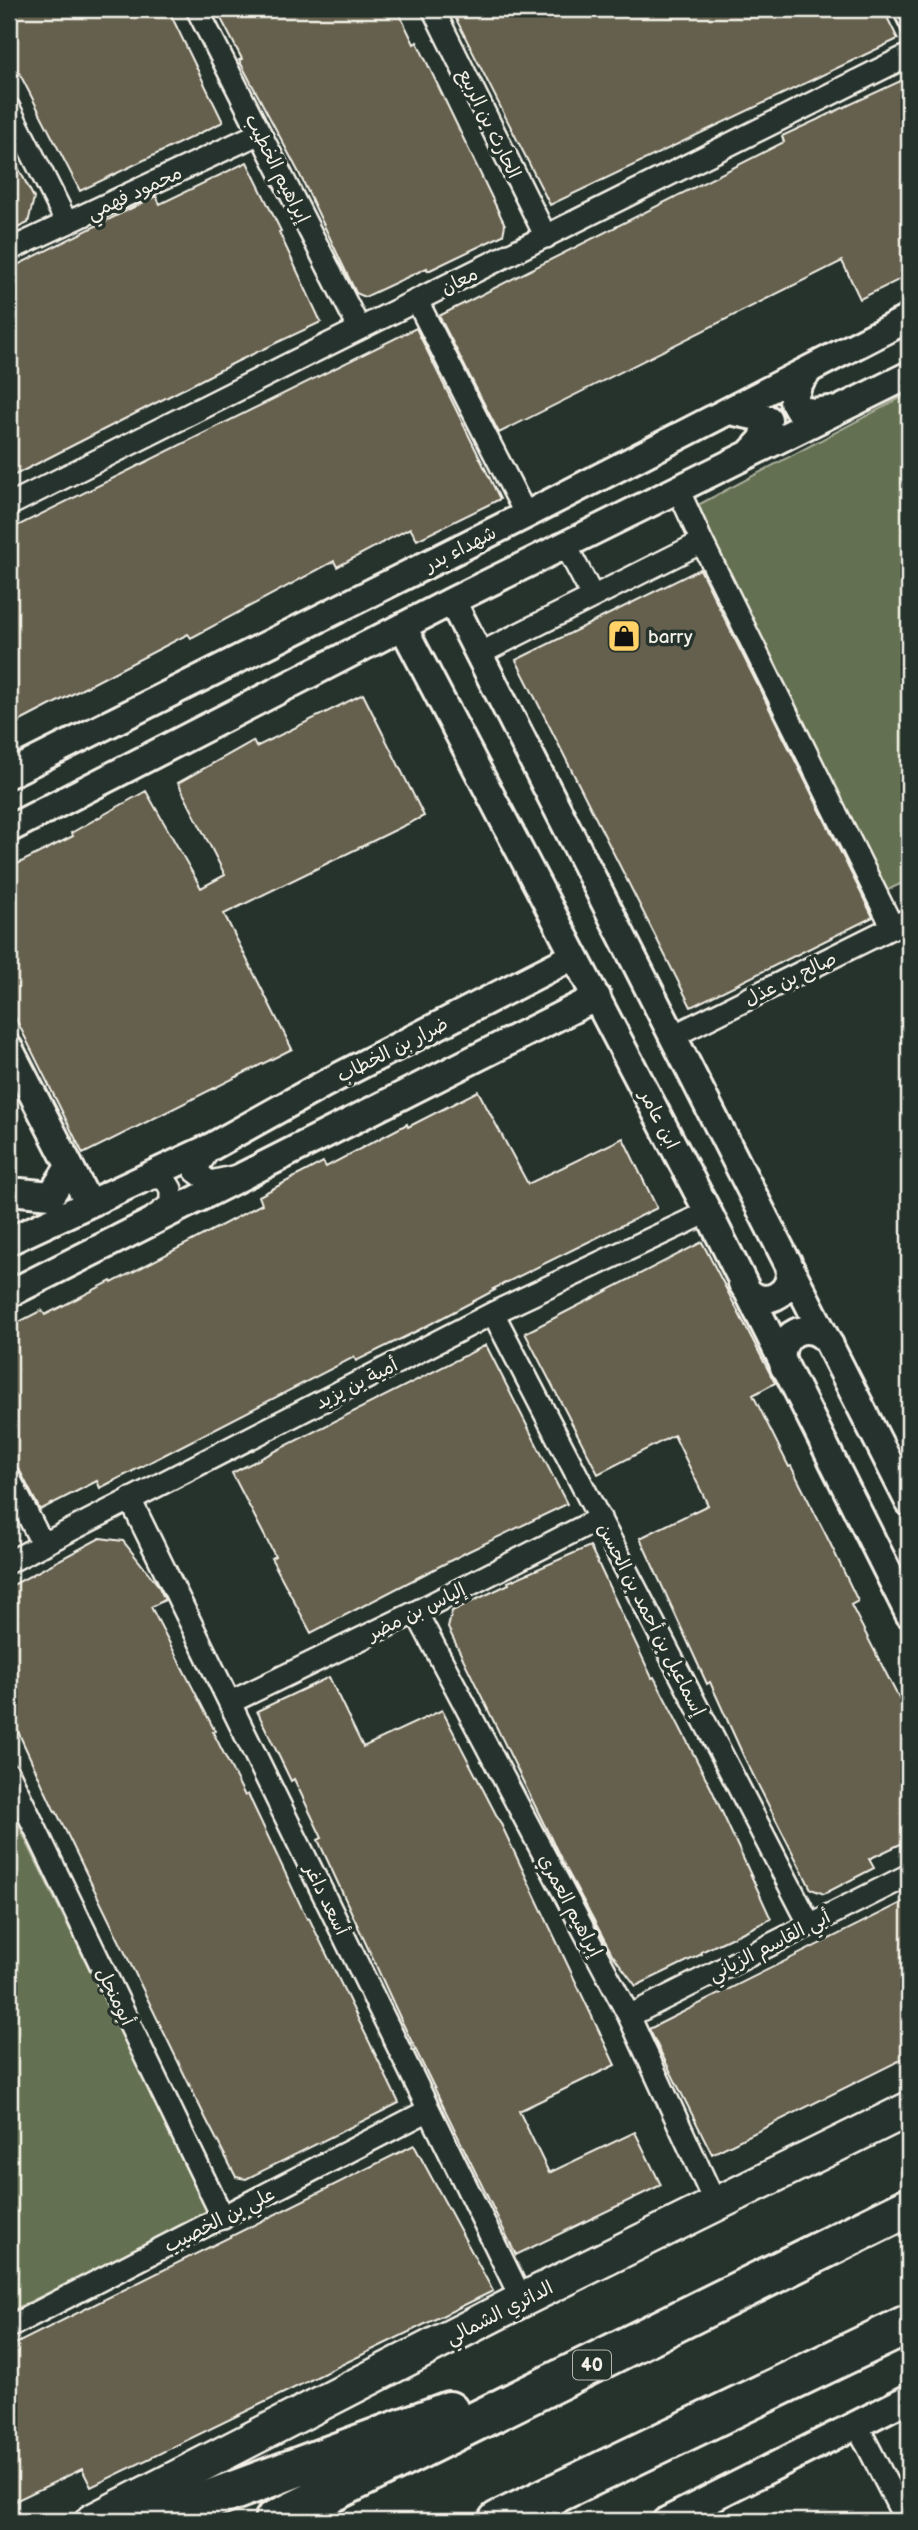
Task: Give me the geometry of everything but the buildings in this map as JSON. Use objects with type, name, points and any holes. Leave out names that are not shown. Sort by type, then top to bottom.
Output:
[{"type":"highway","name":"40","points":[[274,2521],[909,2207]]},
{"type":"highway","points":[[498,2521],[909,2324]]},
{"type":"highway","points":[[152,2521],[652,2336]]},
{"type":"highway","points":[[509,2521],[548,2496]]},
{"type":"main road","name":"الدائري الشمالي","points":[[92,2521],[522,2300],[909,2109]]},
{"type":"street","name":"إبراهيم الخطيب","points":[[197,9],[359,328]]},
{"type":"street","name":"الحارث بن الربيع","points":[[433,9],[546,237]]},
{"type":"street","name":"معان","points":[[9,505],[909,55]]},
{"type":"street","points":[[9,107],[67,223]]},
{"type":"street","name":"محمود فهمي","points":[[9,250],[260,133]]},
{"type":"street","points":[[417,301],[526,515]]},
{"type":"street","name":"شهداء بدر","points":[[9,774],[526,515],[909,318]]},
{"type":"street","points":[[810,369],[799,383],[793,401],[798,409],[812,412],[835,410]]},
{"type":"street","points":[[9,828],[452,601],[566,547],[909,375]]},
{"type":"street","points":[[730,411],[768,419],[763,439],[750,453]]},
{"type":"street","points":[[678,489],[702,542],[901,923]]},
{"type":"street","points":[[479,654],[702,542]]},
{"type":"street","points":[[566,547],[593,597]]},
{"type":"street","points":[[452,601],[909,1502]]},
{"type":"street","name":"ابن عامر","points":[[403,627],[708,1212],[909,1614]]},
{"type":"street","name":"صالح بن عذل","points":[[671,1037],[901,923]]},
{"type":"street","name":"ضرار بن الخطاب","points":[[119,1190],[211,1147],[324,1084],[574,956]]},
{"type":"street","name":"ضرار بن الخطاب","points":[[9,1294],[597,998]]},
{"type":"street","points":[[9,1048],[88,1202]]},
{"type":"street","name":"ضرار بن الخطاب","points":[[211,1147],[195,1171],[210,1182],[243,1175]]},
{"type":"street","points":[[14,1181],[51,1195],[69,1167]]},
{"type":"street","name":"ضرار بن الخطاب","points":[[9,1241],[88,1202],[153,1178],[164,1178],[169,1183],[171,1204],[144,1225]]},
{"type":"street","points":[[14,1181],[37,1226]]},
{"type":"street","name":"أمية بن يزيد","points":[[9,1562],[493,1313],[708,1212]]},
{"type":"street","points":[[741,1282],[745,1289],[757,1297],[772,1298],[785,1290],[788,1284],[788,1262]]},
{"type":"street","name":"إسماعيل بن أحمد بن الحسن","points":[[493,1313],[810,1925]]},
{"type":"street","points":[[784,1367],[781,1360],[783,1346],[786,1339],[799,1331],[820,1334],[830,1345]]},
{"type":"street","points":[[9,1478],[43,1545]]},
{"type":"street","name":"أسعد داغر","points":[[130,1499],[522,2300]]},
{"type":"street","name":"إلياس بن مضر","points":[[231,1702],[600,1518]]},
{"type":"street","name":"إبراهيم العمري","points":[[416,1612],[629,2016],[715,2203]]},
{"type":"street","name":"أبومنجل","points":[[9,1774],[223,2218]]},
{"type":"street","name":"أبي القاسم الزياني","points":[[629,2016],[909,1875]]},
{"type":"street","name":"علي بن الخصيب","points":[[9,2327],[429,2110]]},
{"type":"street","points":[[666,2521],[909,2399]]},
{"type":"street","points":[[857,2425],[906,2521]]},
{"type":"lane","points":[[898,9],[909,31]]},
{"type":"green space","points":[[904,396],[909,406],[909,880],[879,894],[696,506]]},
{"type":"green space","points":[[9,1806],[210,2214],[9,2312]]},
{"type":"place","name":"barry","points":[[624,636]]}]
